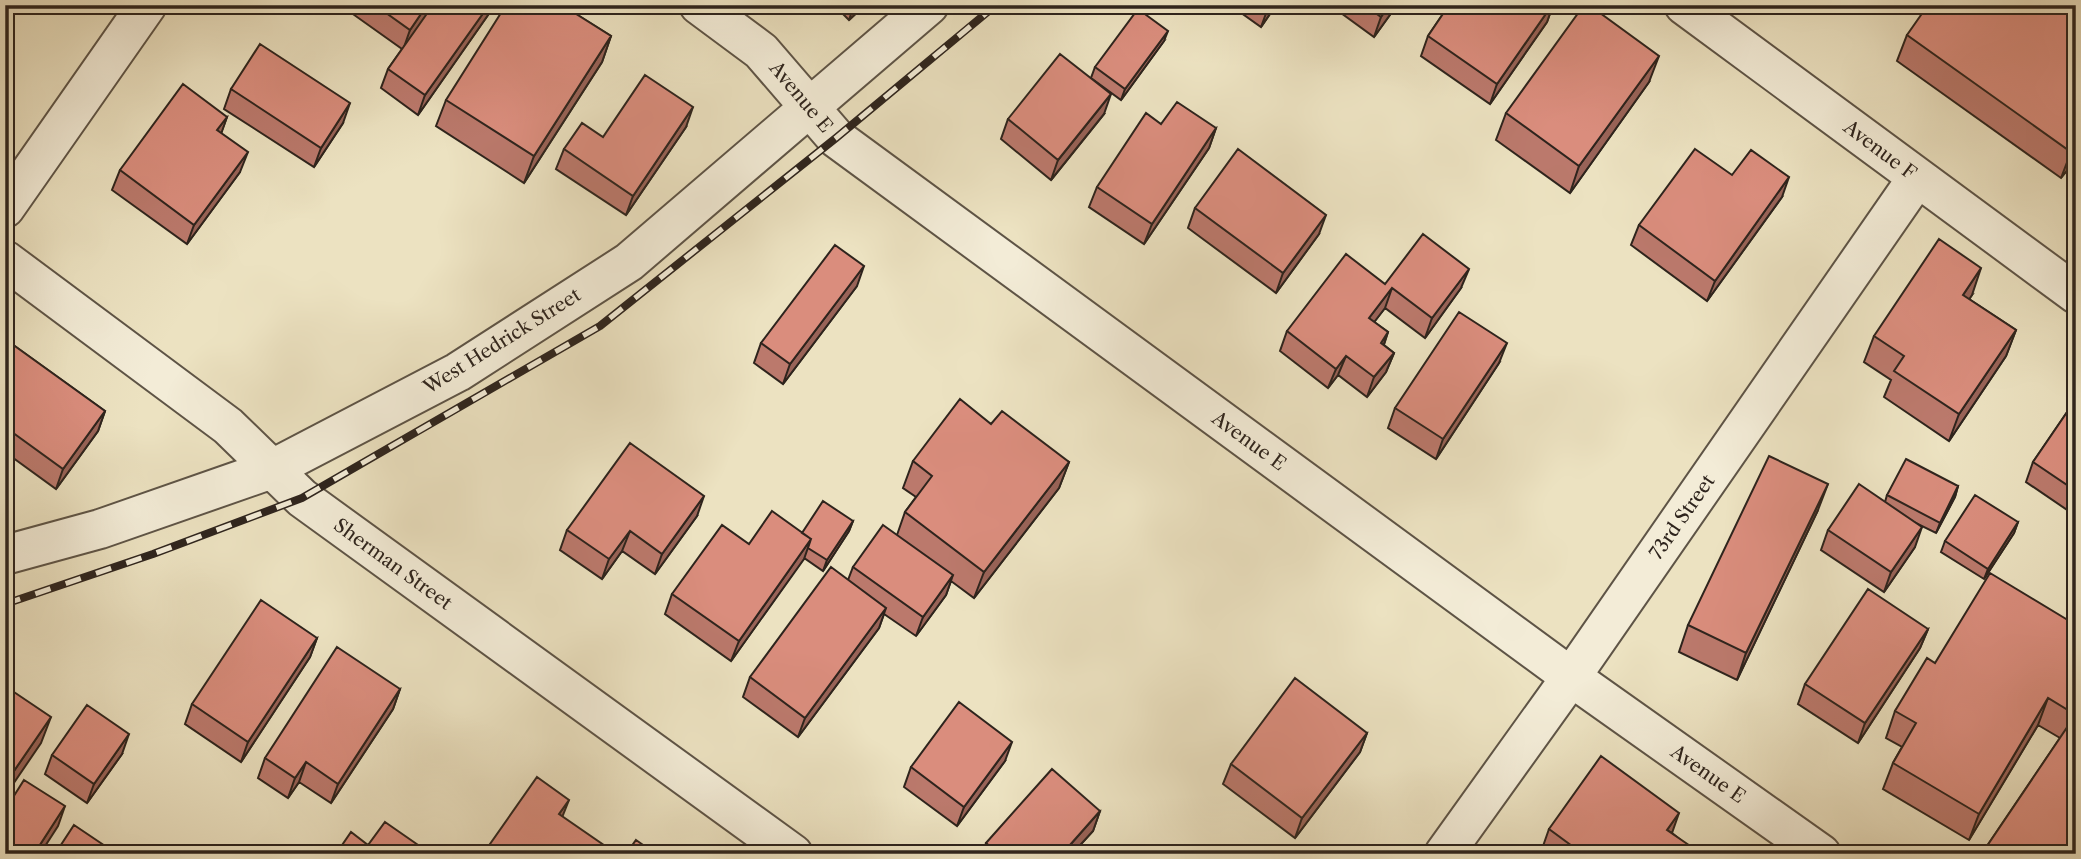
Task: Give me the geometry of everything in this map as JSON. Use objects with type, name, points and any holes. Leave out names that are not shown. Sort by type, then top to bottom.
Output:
[{"type":"street","points":[[5,208],[147,5]]},
{"type":"street","name":"Avenue E","points":[[699,5],[761,51],[836,138],[1571,677],[1821,854]]},
{"type":"street","name":"West Hedrick Street","points":[[5,555],[100,529],[272,469],[458,372],[629,262],[929,5]]},
{"type":"street","name":"Avenue F","points":[[1684,5],[2076,294]]},
{"type":"street","name":"73rd Street","points":[[1444,854],[1571,677],[1917,178]]},
{"type":"street","name":"Sherman Street","points":[[5,260],[228,426],[302,498],[793,854]]},
{"type":"building","points":[[375,5],[427,5],[410,30]]},
{"type":"building","points":[[433,5],[489,5],[425,95],[388,69]]},
{"type":"building","points":[[506,5],[566,5],[565,7],[611,36],[534,156],[446,100]]},
{"type":"building","points":[[1365,5],[1389,5],[1381,17]]},
{"type":"building","points":[[1449,5],[1552,5],[1497,84],[1428,36]]},
{"type":"building","points":[[1584,5],[1589,5],[1659,56],[1579,166],[1506,113]]},
{"type":"building","points":[[1928,5],[2076,5],[2076,145],[2071,152],[1907,35]]},
{"type":"building","points":[[1138,9],[1168,31],[1125,89],[1095,67]]},
{"type":"building","points":[[260,44],[350,103],[321,148],[231,89]]},
{"type":"building","points":[[1060,54],[1111,94],[1058,160],[1008,119]]},
{"type":"building","points":[[645,75],[693,107],[633,196],[564,149],[582,123],[603,137]]},
{"type":"building","points":[[183,84],[227,117],[217,130],[248,152],[194,225],[120,170]]},
{"type":"building","points":[[1177,102],[1216,128],[1152,224],[1097,187],[1146,113],[1161,124]]},
{"type":"building","points":[[1238,149],[1326,215],[1283,273],[1195,208]]},
{"type":"building","points":[[1695,149],[1732,175],[1751,150],[1789,177],[1715,281],[1639,225]]},
{"type":"building","points":[[1423,234],[1469,269],[1432,318],[1392,288],[1369,318],[1388,332],[1381,343],[1394,353],[1374,377],[1346,356],[1336,369],[1287,331],[1346,254],[1385,284]]},
{"type":"building","points":[[1939,239],[1981,268],[1963,295],[2016,330],[1959,414],[1894,371],[1904,356],[1874,336]]},
{"type":"building","points":[[835,245],[864,266],[790,364],[761,343]]},
{"type":"building","points":[[1459,312],[1507,343],[1443,439],[1395,408]]},
{"type":"building","points":[[5,339],[105,411],[63,469],[5,427]]},
{"type":"building","points":[[960,399],[991,424],[1002,411],[1069,462],[984,572],[905,512],[932,476],[913,461]]},
{"type":"building","points":[[2076,399],[2076,491],[2033,462]]},
{"type":"building","points":[[630,443],[704,496],[662,554],[630,531],[609,559],[567,530]]},
{"type":"building","points":[[1769,456],[1828,484],[1746,653],[1688,625]]},
{"type":"building","points":[[1906,459],[1958,486],[1940,523],[1887,495]]},
{"type":"building","points":[[1859,484],[1922,527],[1891,572],[1828,530]]},
{"type":"building","points":[[1975,495],[2018,522],[1988,569],[1945,541]]},
{"type":"building","points":[[823,501],[853,521],[827,560],[808,548],[811,539],[802,533]]},
{"type":"building","points":[[772,511],[811,539],[739,641],[672,594],[722,525],[749,544]]},
{"type":"building","points":[[883,525],[953,575],[923,617],[853,567]]},
{"type":"building","points":[[831,567],[886,608],[805,718],[750,677]]},
{"type":"building","points":[[1990,573],[2076,625],[2076,715],[2048,698],[1979,814],[1893,763],[1916,723],[1895,711],[1927,658],[1935,663]]},
{"type":"building","points":[[1868,589],[1928,629],[1865,723],[1805,684]]},
{"type":"building","points":[[261,600],[317,638],[248,742],[192,704]]},
{"type":"building","points":[[337,647],[400,689],[338,784],[306,762],[295,778],[265,758]]},
{"type":"building","points":[[1295,678],[1367,733],[1302,818],[1231,764]]},
{"type":"building","points":[[5,686],[51,717],[5,784]]},
{"type":"building","points":[[959,702],[1012,742],[964,807],[911,767]]},
{"type":"building","points":[[87,705],[129,734],[94,784],[52,755]]},
{"type":"building","points":[[2070,723],[2076,727],[2076,833],[2062,854],[1993,854],[1985,849]]},
{"type":"building","points":[[1601,756],[1679,813],[1667,830],[1699,852],[1698,854],[1583,854],[1549,829]]},
{"type":"building","points":[[1052,769],[1100,811],[1062,854],[999,854],[986,843]]},
{"type":"building","points":[[537,777],[569,800],[559,814],[611,850],[608,854],[483,854]]},
{"type":"building","points":[[24,780],[65,806],[34,854],[5,854],[5,810]]},
{"type":"building","points":[[385,822],[431,854],[336,854],[351,832],[368,845]]},
{"type":"building","points":[[74,825],[117,854],[55,854]]},
{"type":"building","points":[[636,840],[656,854],[626,854]]},
{"type":"railway","points":[[5,604],[153,554],[302,498],[600,326],[836,138],[996,5]]}]
